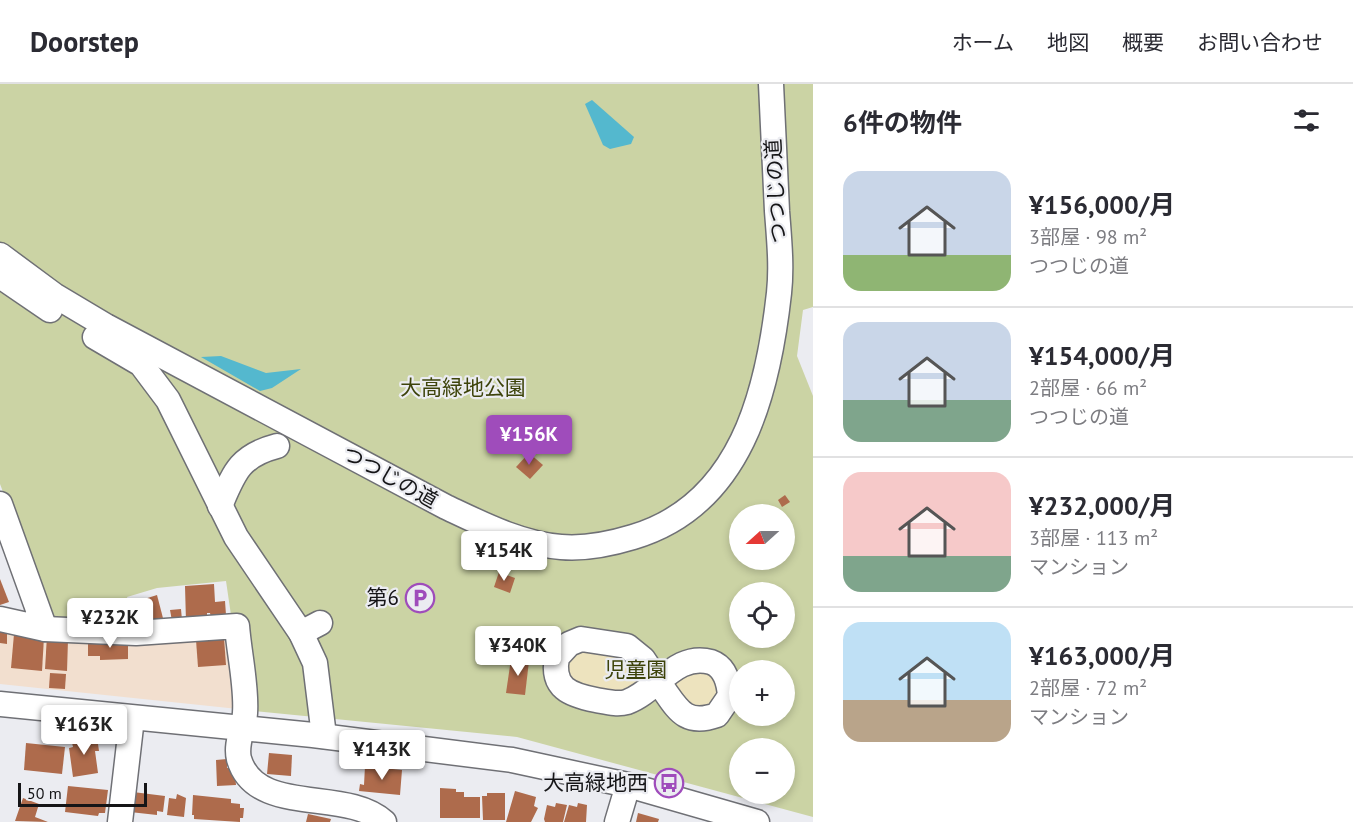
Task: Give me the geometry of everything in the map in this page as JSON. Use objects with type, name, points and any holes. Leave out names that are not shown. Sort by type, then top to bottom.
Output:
[{"type":"street","name":"つつじの道","points":[[0,255],[54,296],[106,326],[446,507],[487,526],[537,543],[563,548],[610,544],[654,531],[689,509],[724,476],[736,457],[761,391],[769,366],[779,291],[771,84]]},
{"type":"street","points":[[0,276],[54,313],[141,364],[168,400],[236,537],[310,628],[324,736]]},
{"type":"street","points":[[220,506],[240,464],[255,452],[277,446]]},
{"type":"street","points":[[0,504],[45,629]]},
{"type":"street","points":[[0,620],[45,629],[136,633],[237,626],[246,713],[238,744],[239,757],[244,769],[268,792],[358,807],[384,822]]},
{"type":"street","points":[[0,704],[324,736],[512,760],[628,785],[757,822]]},
{"type":"street","points":[[120,822],[132,718]]},
{"type":"street","points":[[617,822],[628,785]]},
{"type":"shaded area","points":[[0,626],[227,630],[238,709],[0,684]]},
{"type":"green space","name":"大高緑地公園","points":[[0,84],[813,84],[813,307],[803,310],[797,356],[813,396],[813,817],[765,804],[795,804],[795,738],[729,738],[729,794],[517,737],[253,711],[232,622],[226,581],[157,588],[127,597],[135,627],[54,625],[0,484]]},
{"type":"sand","points":[[626,649],[649,674],[626,699],[572,691],[565,651]]},
{"type":"sand","points":[[694,664],[724,683],[704,715],[667,687]]},
{"type":"water","points":[[592,100],[634,137],[631,144],[610,149],[603,145],[585,104]]},
{"type":"water","points":[[221,356],[266,373],[301,369],[272,388],[260,391],[201,357]]},
{"type":"building","points":[[529,453],[543,465],[530,479],[516,467]]},
{"type":"building","points":[[785,495],[790,502],[780,504],[778,500]]},
{"type":"building","points":[[499,572],[515,578],[510,593],[494,587]]},
{"type":"building","points":[[0,579],[9,602],[0,605]]},
{"type":"building","points":[[214,584],[215,602],[225,601],[226,615],[211,617],[210,613],[207,613],[207,617],[186,622],[185,586]]},
{"type":"building","points":[[157,595],[164,622],[144,627],[138,601]]},
{"type":"building","points":[[181,609],[182,620],[172,621],[170,610]]},
{"type":"building","points":[[0,632],[7,632],[7,644],[0,643]]},
{"type":"building","points":[[14,634],[44,637],[42,671],[11,668]]},
{"type":"building","points":[[47,636],[68,639],[67,671],[45,669]]},
{"type":"building","points":[[128,638],[128,659],[100,660],[100,656],[88,656],[88,643]]},
{"type":"building","points":[[224,638],[226,665],[198,667],[196,640]]},
{"type":"building","points":[[511,659],[529,661],[525,695],[506,693]]},
{"type":"building","points":[[50,673],[66,674],[65,689],[49,688]]},
{"type":"building","points":[[93,735],[94,744],[98,744],[99,751],[95,751],[98,773],[73,777],[69,748],[73,747],[71,738]]},
{"type":"building","points":[[96,736],[108,737],[108,742],[96,741]]},
{"type":"building","points":[[26,743],[65,747],[62,774],[24,770]]},
{"type":"building","points":[[269,753],[292,755],[291,776],[267,774]]},
{"type":"building","points":[[227,759],[227,768],[231,768],[231,773],[235,773],[236,785],[217,786],[216,760]]},
{"type":"building","points":[[365,766],[402,770],[400,795],[359,791],[360,784],[364,785]]},
{"type":"building","points":[[68,786],[108,790],[105,813],[99,813],[98,816],[65,812]]},
{"type":"building","points":[[440,788],[464,792],[464,797],[480,797],[480,818],[440,818]]},
{"type":"building","points":[[515,791],[536,797],[534,806],[538,808],[531,822],[506,822]]},
{"type":"building","points":[[133,792],[165,796],[163,812],[157,811],[157,815],[130,812]]},
{"type":"building","points":[[487,793],[505,793],[505,820],[483,820],[482,796],[487,796]]},
{"type":"building","points":[[177,794],[186,798],[184,817],[167,815],[169,798],[176,799]]},
{"type":"building","points":[[193,795],[231,799],[231,803],[240,804],[240,808],[244,808],[243,818],[240,818],[240,822],[194,819],[192,815]]},
{"type":"building","points":[[23,798],[39,804],[35,817],[48,822],[15,821]]},
{"type":"building","points":[[556,803],[567,805],[563,822],[545,822],[547,805],[555,807]]},
{"type":"building","points":[[578,803],[587,805],[586,822],[564,822],[569,805],[577,807]]},
{"type":"building","points":[[638,813],[659,819],[658,822],[636,822]]},
{"type":"building","points":[[308,814],[331,819],[330,822],[306,822]]},
{"type":"place","name":"第6","points":[[420,598]]},
{"type":"place","name":"大高緑地西","points":[[669,783]]},
{"type":"park label","name":"児童園","points":[[636,670]]}]
